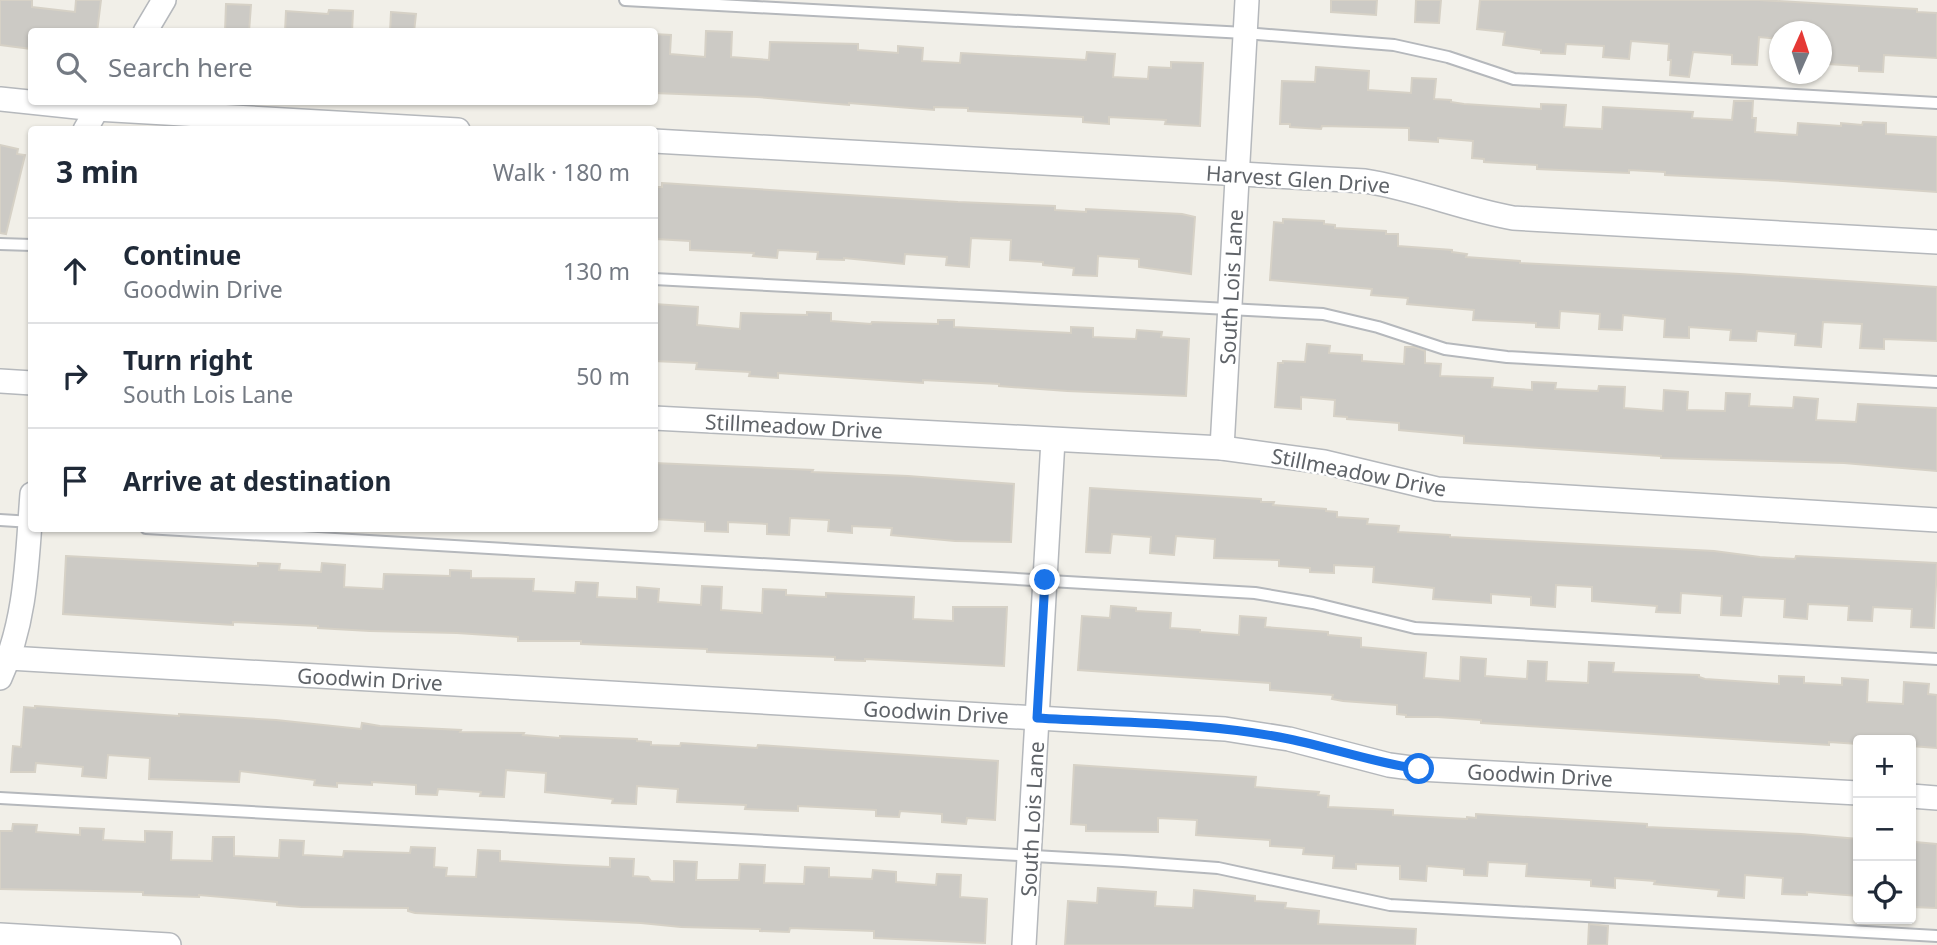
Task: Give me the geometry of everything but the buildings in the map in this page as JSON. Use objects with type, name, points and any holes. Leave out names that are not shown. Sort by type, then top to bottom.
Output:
[{"type":"street","points":[[147,28],[164,0]]},
{"type":"street","name":"South Lois Lane","points":[[1222,448],[1247,0]]},
{"type":"street","points":[[0,99],[28,101]]},
{"type":"street","points":[[87,126],[99,105],[401,126]]},
{"type":"street","name":"Harvest Glen Drive","points":[[658,141],[1365,181],[1399,187],[1477,212],[1513,218],[1937,243]]},
{"type":"street","points":[[0,381],[28,383]]},
{"type":"street","name":"Stillmeadow Drive","points":[[658,418],[1222,448],[1324,462],[1437,489],[1937,520]]},
{"type":"street","name":"South Lois Lane","points":[[1024,945],[1053,440]]},
{"type":"street","points":[[5,668],[25,589],[30,532]]},
{"type":"street","name":"Goodwin Drive","points":[[5,668],[1224,729],[1289,739],[1389,765],[1419,769],[1853,793]]},
{"type":"street","points":[[1916,796],[1937,798]]},
{"type":"street","points":[[0,935],[169,945]]},
{"type":"lane","points":[[625,0],[1245,33],[1394,45],[1448,57],[1514,79],[1937,103]]},
{"type":"lane","points":[[0,244],[28,245]]},
{"type":"lane","points":[[658,279],[1323,314],[1378,327],[1445,349],[1507,357],[1937,382]]},
{"type":"lane","points":[[0,520],[28,522]]},
{"type":"lane","points":[[215,532],[1255,593],[1313,603],[1415,628],[1937,659]]},
{"type":"lane","points":[[0,799],[1217,868],[1390,905],[1937,936]]},
{"type":"route","points":[[1045,580],[1037,718],[1224,729],[1289,739],[1389,765],[1419,769]]}]
